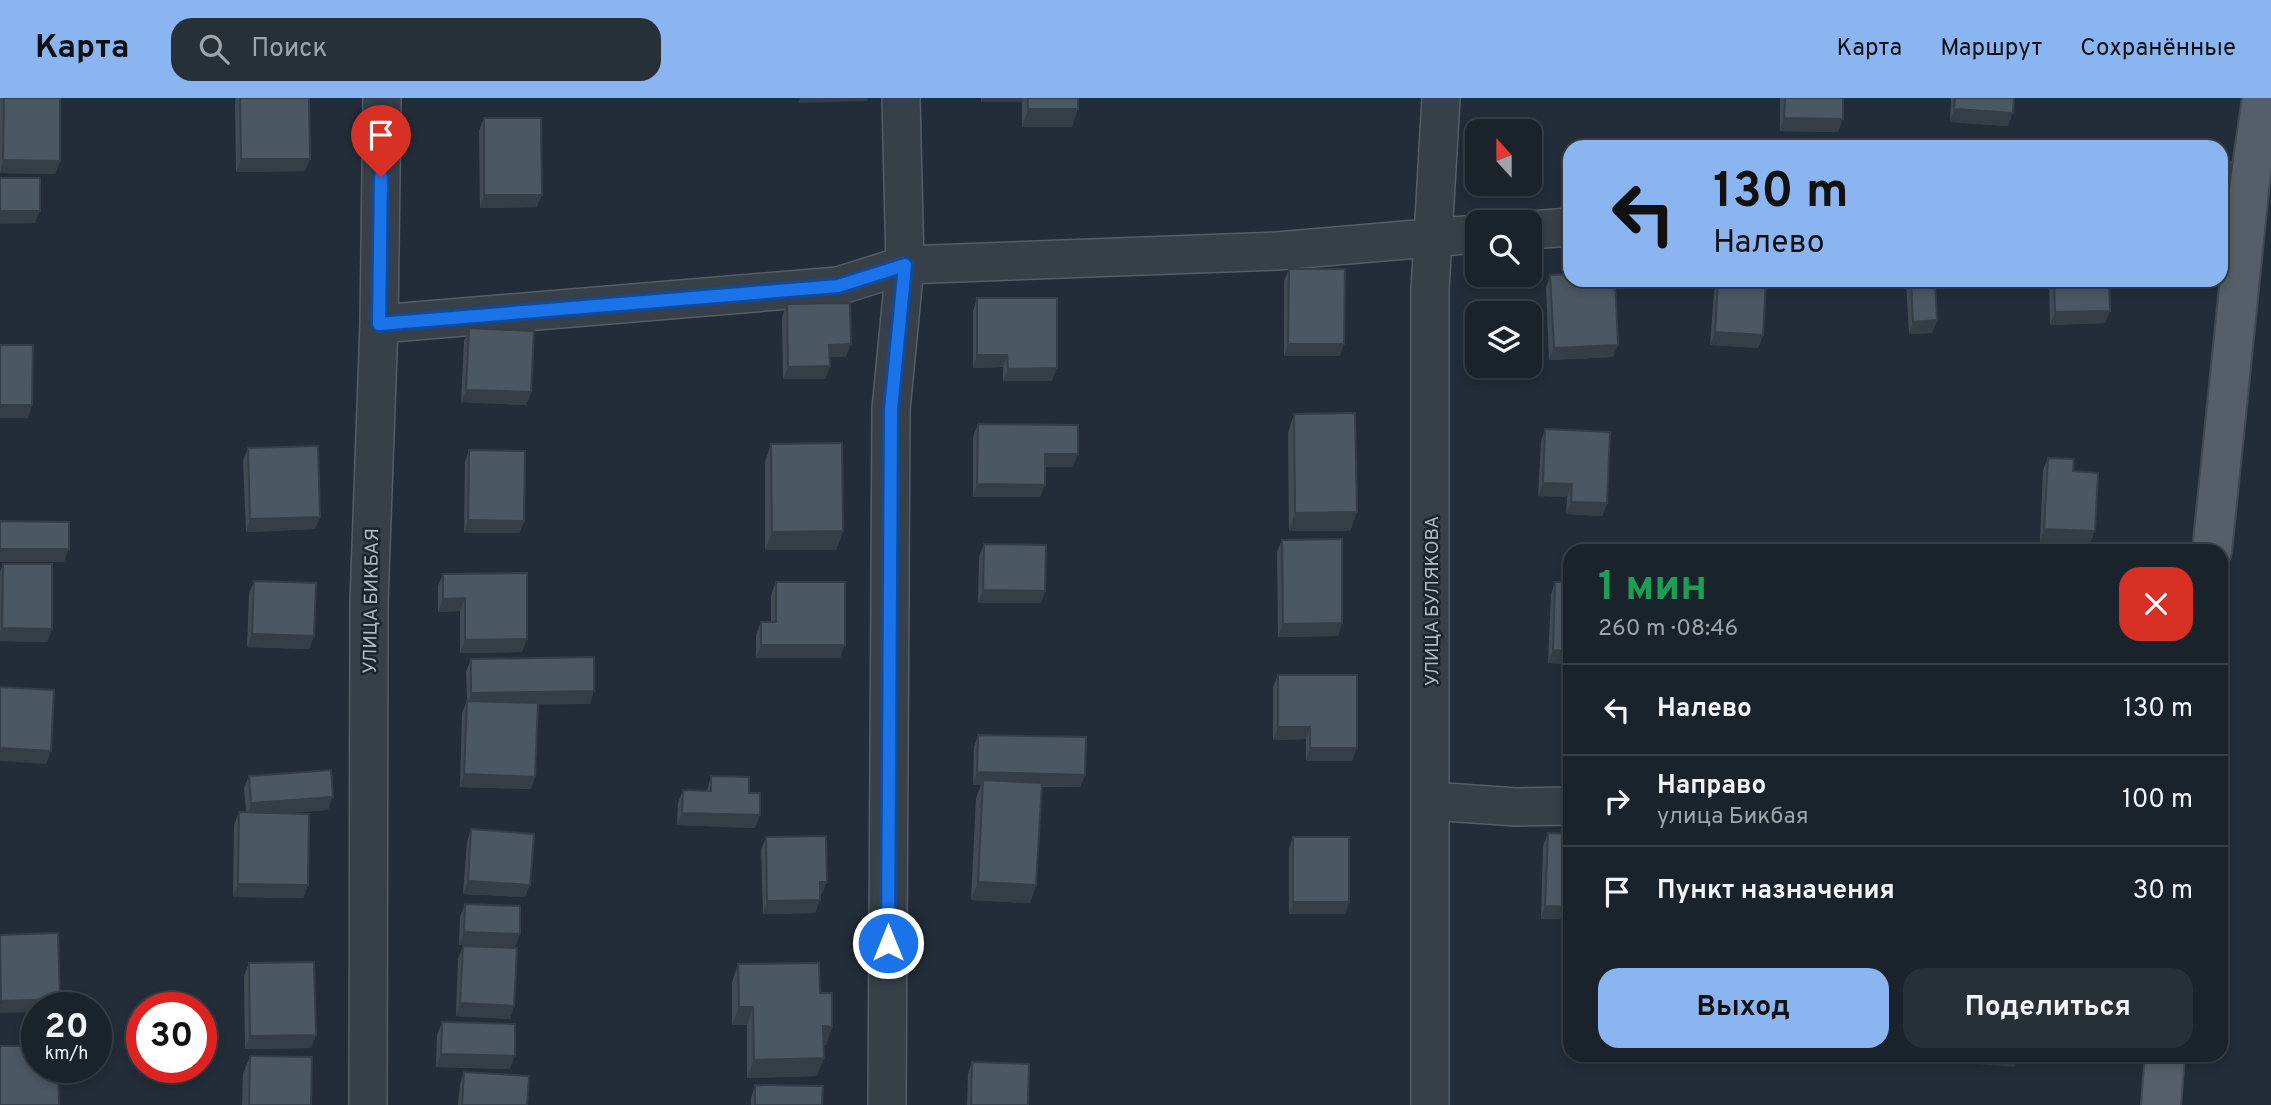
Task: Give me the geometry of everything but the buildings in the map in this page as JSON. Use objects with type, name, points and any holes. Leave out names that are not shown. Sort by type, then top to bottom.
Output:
[{"type":"main road","points":[[2212,544],[2236,182],[2262,98]]},
{"type":"main road","points":[[2161,1105],[2164,1062]]},
{"type":"street","name":"УЛИЦА БИКБАЯ","points":[[368,1105],[369,601],[379,324],[382,98]]},
{"type":"street","points":[[887,1105],[891,409],[905,265],[901,98]]},
{"type":"street","name":"УЛИЦА БУЛЯКОВА","points":[[1430,1105],[1430,290],[1441,98]]},
{"type":"street","points":[[1542,229],[1563,228]]},
{"type":"street","points":[[379,324],[838,286],[905,265],[1277,251],[1465,235]]},
{"type":"street","points":[[1431,801],[1516,807],[1563,806]]},
{"type":"route","points":[[381,177],[379,324],[838,286],[905,265],[891,409],[888,943]]}]
